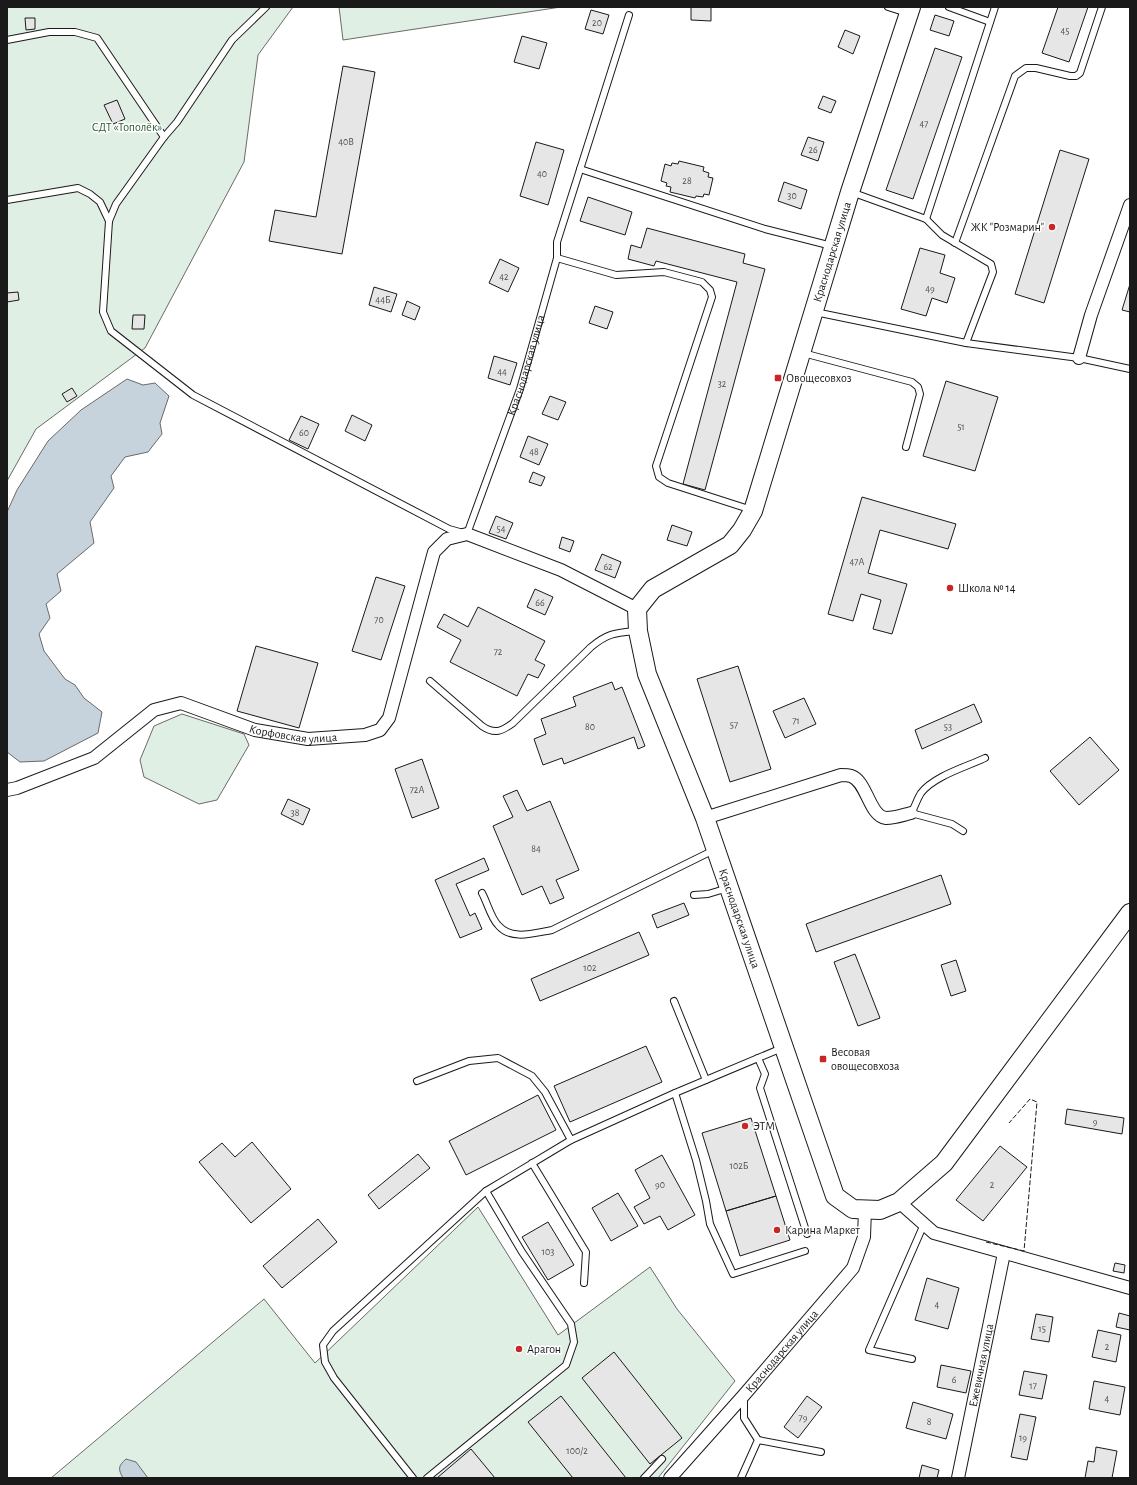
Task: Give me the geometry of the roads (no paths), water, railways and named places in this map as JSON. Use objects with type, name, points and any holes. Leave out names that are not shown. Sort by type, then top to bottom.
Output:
[{"type":"street","name":"Краснодарская улица","points":[[910,10],[850,192],[753,511],[742,530],[730,545],[653,589],[637,609],[638,631],[647,674],[705,818],[835,1196],[853,1209],[880,1210],[899,1202],[944,1163],[1130,913]]},
{"type":"street","points":[[1079,358],[1091,314],[1130,205]]},
{"type":"street","points":[[467,534],[561,570],[637,609]]},
{"type":"street","name":"Корфовская улица","points":[[7,789],[17,788],[94,758],[154,710],[181,703],[255,730],[308,739],[365,735],[380,730],[389,718],[434,552],[446,539],[467,534]]},
{"type":"street","points":[[705,818],[841,775],[851,776],[858,781],[879,814],[885,818],[911,813]]},
{"type":"street","points":[[899,1202],[934,1233],[1130,1288]]},
{"type":"street","name":"Краснодарская улица","points":[[670,1478],[744,1395],[853,1268],[864,1237],[865,1209]]},
{"type":"street","name":"Ежевичная улица","points":[[958,1478],[1004,1253]]},
{"type":"lane","points":[[266,7],[232,40],[177,122],[164,137],[116,204],[109,221],[103,312],[111,331],[194,395],[449,529],[467,534]]},
{"type":"lane","points":[[888,7],[910,10]]},
{"type":"lane","points":[[949,7],[990,22]]},
{"type":"lane","points":[[926,219],[995,7]]},
{"type":"lane","points":[[955,243],[1014,76],[1026,68],[1036,68],[1070,76],[1076,76],[1080,73],[1102,7]]},
{"type":"lane","name":"Краснодарская улица","points":[[467,534],[520,390],[557,258],[558,242],[629,15]]},
{"type":"lane","points":[[7,40],[49,32],[75,32],[97,38],[164,137]]},
{"type":"lane","points":[[580,169],[765,229],[834,246]]},
{"type":"lane","points":[[7,200],[78,188],[90,194],[100,202],[109,221]]},
{"type":"lane","points":[[850,192],[926,219],[942,235],[991,264],[993,272],[966,343]]},
{"type":"lane","points":[[557,258],[616,275],[664,272],[702,282],[710,290],[712,297],[656,466],[659,477],[668,483],[753,511]]},
{"type":"lane","points":[[814,312],[966,343],[1079,358],[1130,369]]},
{"type":"lane","points":[[801,352],[915,384],[918,387],[920,394],[906,447]]},
{"type":"lane","points":[[430,681],[482,726],[488,730],[496,732],[513,722],[600,639],[612,634],[638,631]]},
{"type":"lane","points":[[963,831],[952,824],[911,813],[927,786],[936,780],[985,758]]},
{"type":"lane","points":[[482,893],[497,925],[508,934],[528,934],[552,930],[715,849]]},
{"type":"lane","points":[[694,895],[708,894],[728,887]]},
{"type":"lane","points":[[674,1001],[706,1080]]},
{"type":"lane","points":[[413,1478],[334,1378],[325,1362],[323,1346],[333,1330],[486,1191],[571,1140],[674,1093],[784,1048]]},
{"type":"lane","points":[[417,1082],[469,1061],[498,1058],[532,1076],[545,1092],[571,1140]]},
{"type":"lane","points":[[758,1058],[765,1074],[760,1088],[807,1234]]},
{"type":"lane","points":[[674,1093],[696,1160],[710,1224],[733,1274],[805,1251]]},
{"type":"lane","points":[[532,1164],[586,1252],[584,1283]]},
{"type":"lane","points":[[427,1478],[566,1364],[574,1342],[571,1324],[522,1252],[486,1191]]},
{"type":"lane","points":[[912,1359],[870,1350],[924,1224]]},
{"type":"lane","points":[[744,1395],[744,1418],[758,1440],[821,1452]]},
{"type":"lane","points":[[741,1478],[758,1440]]},
{"type":"lane","points":[[644,1478],[662,1459]]},
{"type":"place","name":"ЖК \"Розмарин\"","points":[[1052,227]]},
{"type":"place","name":"Овощесовхоз","points":[[778,378]]},
{"type":"place","name":"Школа № 14","points":[[950,588]]},
{"type":"place","name":"Весовая овощесовхоза","points":[[823,1059]]},
{"type":"place","name":"ЭТМ","points":[[745,1126]]},
{"type":"place","name":"Карина Маркет","points":[[777,1230]]},
{"type":"place","name":"Арагон","points":[[519,1349]]},
{"type":"park label","name":"СДТ «Тополёк»","points":[[127,127]]}]
